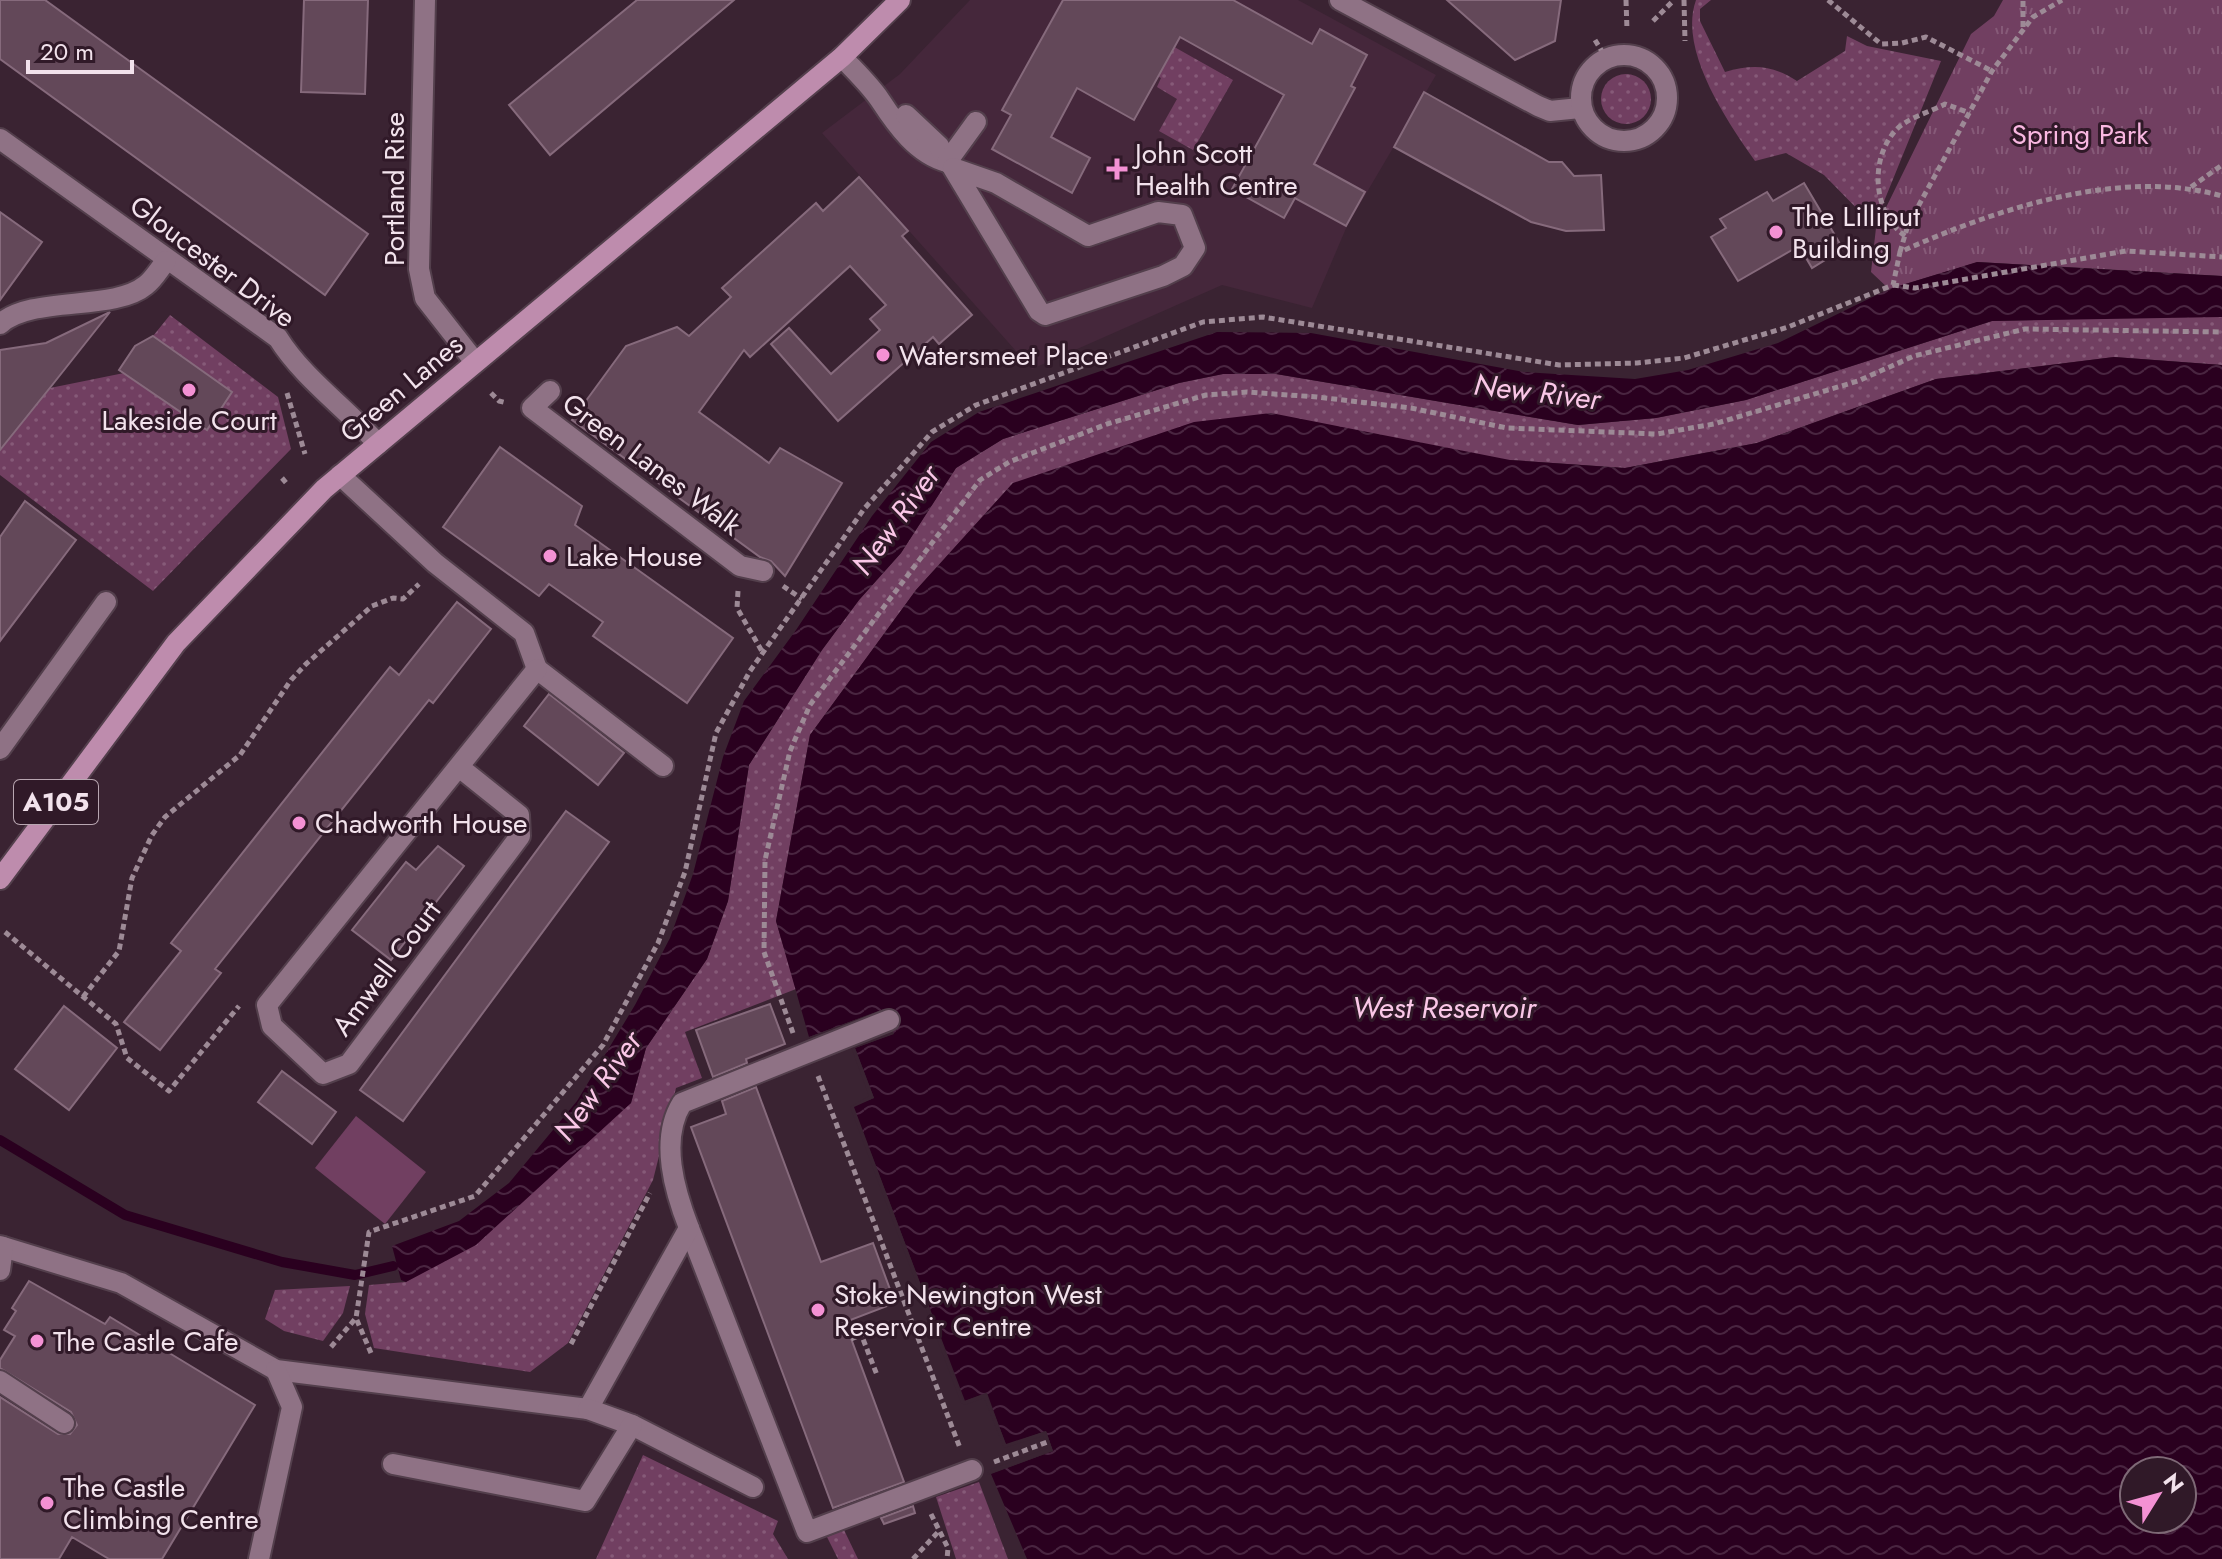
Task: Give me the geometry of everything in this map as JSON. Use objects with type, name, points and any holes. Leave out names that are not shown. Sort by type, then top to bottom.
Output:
[{"type":"main road","name":"Green Lanes","points":[[0,879],[176,643],[340,475],[842,57],[900,0]]},
{"type":"street","name":"Portland Rise","points":[[425,0],[419,269],[425,298],[475,362]]},
{"type":"street","points":[[1340,0],[1538,106],[1550,111],[1580,108]]},
{"type":"street","points":[[1620,55],[1649,62],[1666,85],[1665,117],[1639,140],[1620,142],[1594,129],[1580,108],[1579,91],[1586,76],[1606,58],[1620,55]]},
{"type":"street","points":[[842,57],[880,99],[887,114],[928,157],[947,162],[976,122]]},
{"type":"street","name":"Gloucester Drive","points":[[0,139],[166,261],[278,338],[291,359],[342,405],[378,444]]},
{"type":"street","points":[[953,168],[996,183],[1055,218],[1088,236],[1158,212],[1182,215],[1195,248],[1183,266],[1163,276],[1045,315],[1024,286],[953,168]]},
{"type":"street","points":[[0,324],[21,313],[127,294],[145,286],[166,261]]},
{"type":"street","name":"Green Lanes Walk","points":[[550,391],[532,408],[740,566],[763,571]]},
{"type":"street","points":[[340,475],[435,563],[524,633],[537,669],[663,766]]},
{"type":"street","points":[[3,737],[106,602]]},
{"type":"street","name":"Amwell Court","points":[[459,767],[519,815],[520,836],[349,1064],[323,1074],[272,1026],[267,1005],[537,669]]},
{"type":"street","points":[[889,1020],[682,1103],[671,1142],[674,1188],[807,1532],[971,1471]]},
{"type":"street","points":[[588,1409],[689,1228]]},
{"type":"street","points":[[0,1270],[1,1247],[121,1283],[276,1370],[588,1409],[632,1425],[753,1487]]},
{"type":"street","points":[[259,1559],[292,1407],[276,1370]]},
{"type":"street","points":[[0,1381],[64,1423]]},
{"type":"street","points":[[393,1464],[585,1501],[632,1425]]},
{"type":"path","points":[[1626,0],[1627,30]]},
{"type":"path","points":[[1653,21],[1674,0]]},
{"type":"path","points":[[1684,0],[1685,41]]},
{"type":"path","points":[[1828,0],[1881,44],[1926,37],[1992,71]]},
{"type":"path","points":[[2023,0],[2023,28]]},
{"type":"path","points":[[1893,285],[1905,236],[1992,71],[2033,17],[2062,0]]},
{"type":"path","points":[[1595,40],[1606,58]]},
{"type":"path","points":[[1905,236],[1889,219],[1880,197],[1876,172],[1895,131],[1945,104],[1970,113]]},
{"type":"path","points":[[2190,187],[2222,165]]},
{"type":"path","points":[[1900,252],[1984,216],[2120,187],[2190,187],[2222,196]]},
{"type":"path","points":[[371,1353],[356,1318],[369,1232],[475,1196],[603,1045],[658,943],[685,872],[716,733],[763,653],[864,509],[932,432],[976,405],[1203,322],[1263,317],[1559,365],[1637,363],[1684,358],[1788,327],[1893,285],[1915,288],[2126,251],[2222,257]]},
{"type":"path","points":[[1050,1441],[971,1471],[764,952],[765,860],[790,751],[810,705],[980,480],[1009,462],[1107,424],[1206,395],[1247,392],[1317,397],[1411,408],[1507,428],[1657,434],[1714,424],[1858,381],[1914,356],[2025,329],[2091,327],[2222,332]]},
{"type":"path","points":[[286,387],[297,437],[305,454]]},
{"type":"path","points":[[282,478],[288,485]]},
{"type":"path","points":[[83,997],[119,951],[132,878],[152,835],[165,817],[240,755],[306,664],[372,606],[409,595],[435,563]]},
{"type":"path","points":[[740,566],[737,608],[763,653]]},
{"type":"path","points":[[5,932],[116,1024],[127,1058],[169,1091],[242,1002]]},
{"type":"path","points":[[571,1344],[655,1183]]},
{"type":"path","points":[[331,1347],[356,1318]]},
{"type":"path","points":[[856,1321],[877,1375]]},
{"type":"path","points":[[851,1339],[863,1334]]},
{"type":"path","points":[[919,1490],[948,1548],[947,1559]]},
{"type":"path","points":[[913,1559],[939,1531]]},
{"type":"shaded area","name":"John Scott Health Centre","points":[[970,0],[1298,0],[1436,75],[1347,226],[1312,308],[1222,285],[1032,369],[822,133],[900,74]]},
{"type":"green space","points":[[1696,0],[1711,0],[1700,9],[1700,21],[1725,72],[1762,68],[1797,81],[1845,51],[1847,36],[1867,46],[1941,61],[1874,226],[1824,175],[1786,153],[1755,161],[1719,106],[1699,62],[1692,20]]},
{"type":"green space","name":"Spring Park","points":[[2003,0],[2222,0],[2222,276],[1978,262],[1889,289],[1871,272],[1876,228],[1971,34],[1994,16]]},
{"type":"green space","points":[[1121,17],[1233,80],[1193,150],[1159,131],[1177,99],[1157,87],[1161,78],[1105,46]]},
{"type":"green space","points":[[1626,74],[1644,81],[1651,99],[1644,117],[1626,124],[1608,117],[1601,99],[1608,81]]},
{"type":"green space","points":[[170,315],[278,397],[291,449],[153,591],[0,475],[0,450],[50,388],[124,373],[207,430],[153,336]]},
{"type":"green space","points":[[2222,317],[2222,365],[2114,357],[1936,379],[1757,443],[1625,468],[1510,460],[1013,483],[916,590],[810,735],[776,921],[796,989],[685,1032],[702,1078],[676,1088],[653,1180],[568,1343],[530,1372],[374,1348],[365,1314],[369,1285],[406,1282],[631,1103],[646,1048],[707,959],[728,901],[749,765],[822,650],[859,600],[901,553],[956,468],[1003,439],[1179,383],[1223,374],[1276,374],[1578,425],[1656,418],[1746,400],[1992,321]]},
{"type":"green space","points":[[356,1116],[426,1172],[385,1224],[315,1168]]},
{"type":"green space","points":[[350,1286],[343,1313],[323,1341],[284,1331],[265,1319],[275,1290]]},
{"type":"green space","points":[[643,1455],[778,1521],[773,1534],[788,1559],[596,1559]]},
{"type":"green space","points":[[979,1482],[1008,1559],[956,1559],[936,1497]]},
{"type":"green space","points":[[844,1530],[858,1559],[838,1559],[827,1537]]},
{"type":"water","points":[[1977,262],[2222,276],[2222,317],[1992,321],[1746,400],[1656,418],[1578,425],[1276,374],[1223,374],[1179,383],[1003,439],[956,468],[901,553],[859,600],[822,650],[749,765],[728,901],[707,959],[646,1048],[631,1103],[476,1245],[406,1282],[401,1280],[392,1246],[459,1221],[509,1183],[577,1101],[635,1005],[670,938],[693,874],[723,757],[744,701],[872,516],[931,442],[979,412],[1217,332],[1311,333],[1524,372],[1635,379],[1688,370],[1778,343],[1889,289]]},
{"type":"water","name":"West Reservoir","points":[[2114,357],[2222,365],[2222,1559],[1027,1559],[991,1474],[1053,1451],[1046,1431],[1006,1445],[987,1393],[965,1401],[853,1106],[874,1098],[855,1048],[893,1034],[884,1009],[809,1037],[776,921],[810,735],[916,590],[1013,483],[1194,422],[1271,413],[1510,460],[1625,468],[1757,443],[1936,379]]},
{"type":"pier","points":[[884,1009],[894,1034],[855,1048],[874,1098],[854,1107],[964,1401],[986,1393],[1006,1444],[1046,1431],[1053,1451],[987,1475],[989,1470],[1048,1448],[1043,1436],[1004,1448],[984,1398],[965,1405],[961,1403],[850,1107],[869,1096],[851,1047],[888,1031],[882,1014],[811,1041],[809,1037]]},
{"type":"building","points":[[0,0],[45,0],[368,234],[325,295],[0,59]]},
{"type":"building","points":[[304,0],[368,0],[365,94],[301,92]]},
{"type":"building","points":[[637,0],[734,0],[550,155],[509,105]]},
{"type":"building","points":[[1063,0],[1233,0],[1312,44],[1320,29],[1367,55],[1351,86],[1355,88],[1314,164],[1365,192],[1346,226],[1295,198],[1284,218],[1232,189],[1284,95],[1180,37],[1134,120],[1077,88],[1051,137],[1090,158],[1072,193],[992,149],[1011,115],[1002,110]]},
{"type":"building","points":[[1447,0],[1561,0],[1555,41],[1515,60]]},
{"type":"building","points":[[1424,92],[1549,162],[1562,162],[1574,176],[1601,175],[1604,230],[1566,231],[1531,222],[1394,147]]},
{"type":"building","points":[[859,177],[908,231],[902,236],[972,315],[939,344],[933,337],[838,421],[771,344],[789,328],[831,374],[880,330],[870,319],[886,305],[850,266],[750,357],[744,350],[699,412],[769,463],[780,448],[842,483],[785,576],[771,561],[760,557],[572,420],[626,346],[677,327],[689,336],[731,297],[722,288],[816,203],[823,211]]},
{"type":"building","name":"The Lilliput Building","points":[[1804,183],[1843,249],[1812,268],[1799,246],[1738,281],[1711,237],[1726,228],[1720,219],[1767,192],[1773,201]]},
{"type":"building","points":[[0,212],[42,242],[0,300]]},
{"type":"building","points":[[110,312],[0,450],[0,350],[46,343]]},
{"type":"building","points":[[153,336],[232,392],[207,430],[119,370],[135,346]]},
{"type":"building","name":"Lake House","points":[[500,447],[582,506],[575,525],[733,638],[687,703],[593,636],[603,622],[549,584],[539,596],[443,527]]},
{"type":"building","points":[[25,501],[76,540],[0,641],[0,537]]},
{"type":"building","name":"Chadworth House","points":[[457,602],[491,629],[433,703],[429,700],[215,969],[221,973],[160,1050],[124,1022],[181,951],[171,943],[390,667],[399,675]]},
{"type":"building","points":[[549,694],[624,753],[598,785],[524,726]]},
{"type":"building","points":[[566,811],[609,842],[403,1121],[360,1090]]},
{"type":"building","points":[[438,846],[464,866],[391,960],[352,930],[406,862],[416,870]]},
{"type":"building","points":[[770,1004],[785,1044],[746,1059],[747,1063],[713,1077],[696,1030]]},
{"type":"building","points":[[64,1006],[117,1048],[69,1110],[15,1069]]},
{"type":"building","points":[[282,1071],[336,1112],[312,1144],[258,1102]]},
{"type":"building","name":"Stoke Newington West Reservoir Centre","points":[[756,1087],[821,1262],[873,1243],[895,1303],[845,1322],[904,1482],[833,1508],[691,1127],[726,1114],[722,1101]]},
{"type":"building","points":[[29,1281],[105,1324],[110,1317],[255,1405],[162,1559],[109,1559],[72,1537],[59,1559],[0,1559],[0,1397],[58,1434],[70,1434],[77,1425],[71,1412],[0,1368],[0,1360],[15,1336],[4,1330],[16,1311],[12,1308]]},
{"type":"building","points":[[913,1506],[915,1513],[884,1524],[881,1518]]},
{"type":"waterway","name":"New River","points":[[0,1140],[125,1215],[282,1262],[355,1275],[393,1266]]},
{"type":"place","name":"John Scott Health Centre","points":[[1117,169]]},
{"type":"place","name":"The Lilliput Building","points":[[1776,232]]},
{"type":"place","name":"Watersmeet Place","points":[[883,355]]},
{"type":"place","name":"Lakeside Court","points":[[189,390]]},
{"type":"place","name":"Lake House","points":[[550,556]]},
{"type":"place","name":"Chadworth House","points":[[299,823]]},
{"type":"place","name":"Stoke Newington West Reservoir Centre","points":[[818,1310]]},
{"type":"place","name":"The Castle Cafe","points":[[37,1341]]},
{"type":"place","name":"The Castle Climbing Centre","points":[[47,1503]]}]
